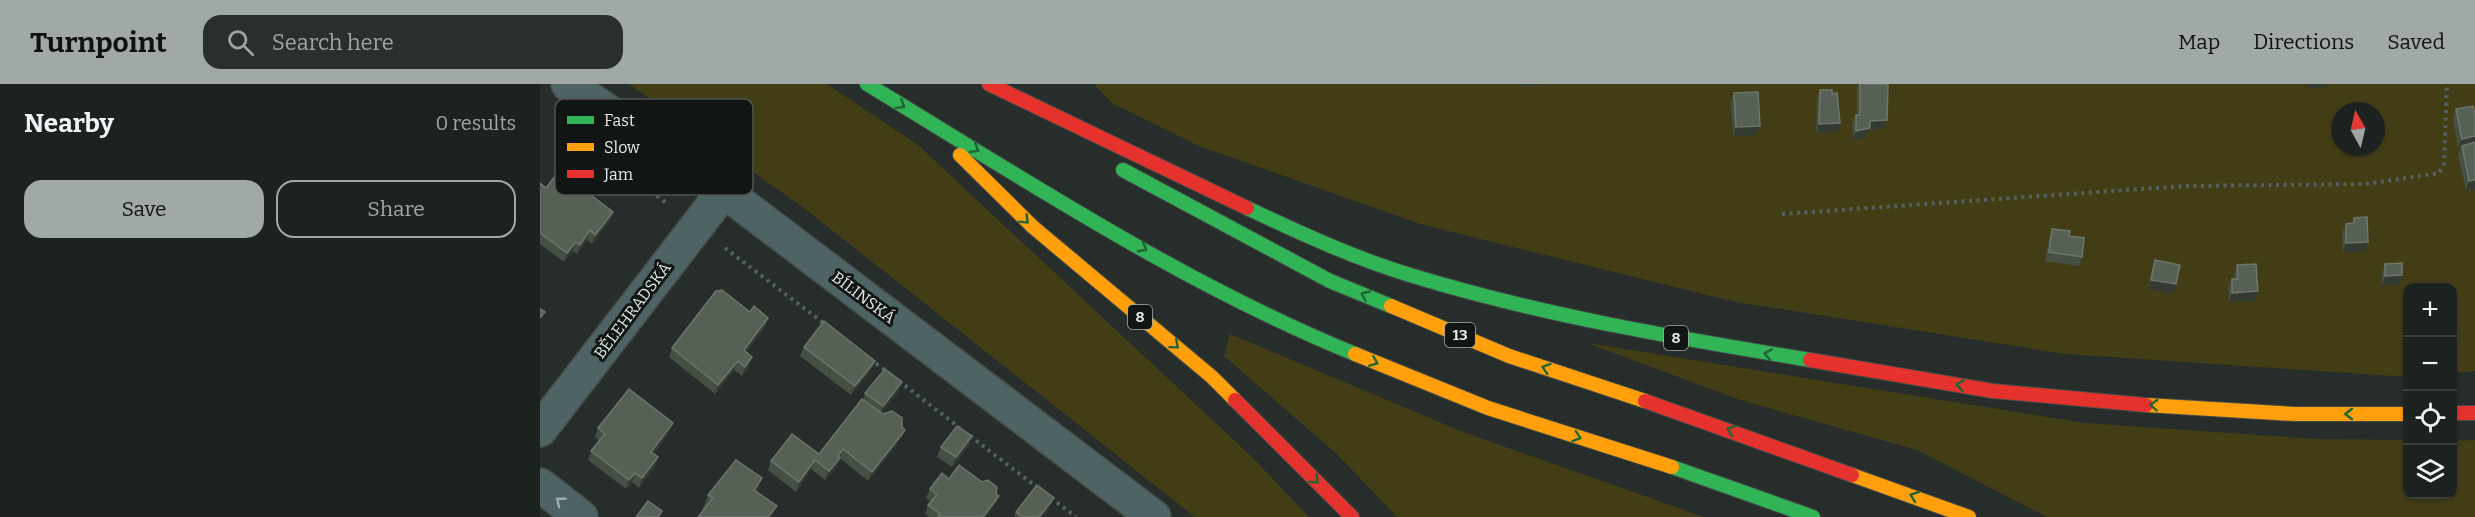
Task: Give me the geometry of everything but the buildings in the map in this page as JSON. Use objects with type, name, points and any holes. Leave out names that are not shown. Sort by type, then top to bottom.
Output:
[{"type":"highway","points":[[983,84],[1080,143]]},
{"type":"highway","name":"8","points":[[989,84],[1308,237],[1410,275],[1526,305],[1672,338],[1994,391],[2143,405],[2283,413],[2403,414]]},
{"type":"highway","name":"8","points":[[872,87],[924,119],[1032,227],[1212,377],[1352,517]]},
{"type":"highway","points":[[924,119],[1121,237],[1306,334],[1488,408],[1672,467],[1813,517]]},
{"type":"highway","name":"13","points":[[1109,161],[1148,185],[1330,281],[1488,347],[1690,416],[1969,517]]},
{"type":"highway","points":[[2457,413],[2475,413]]},
{"type":"street","name":"BÍLINSKÁ","points":[[568,84],[590,99]]},
{"type":"street","name":"BĚLEHRADSKÁ","points":[[540,430],[720,195]]},
{"type":"street","name":"BÍLINSKÁ","points":[[731,195],[1154,517]]},
{"type":"street","points":[[540,485],[581,517]]},
{"type":"path","points":[[1782,214],[2184,186],[2366,184],[2439,173],[2444,164],[2447,84]]},
{"type":"path","points":[[656,195],[830,328]]},
{"type":"path","points":[[867,357],[886,372]]},
{"type":"path","points":[[896,379],[1076,517]]},
{"type":"shaded area","points":[[629,84],[827,84],[918,145],[1251,456],[1309,517],[1195,517],[804,208],[753,172],[753,99],[650,99]]},
{"type":"shaded area","points":[[1094,84],[2475,84],[2475,371],[2457,373],[2457,283],[2403,283],[2403,377],[2066,354],[1736,302],[1420,224],[1199,146],[1112,103]]},
{"type":"shaded area","points":[[1230,334],[1463,432],[1704,517],[1397,517],[1337,454],[1224,356]]},
{"type":"shaded area","points":[[1587,343],[2085,423],[2315,439],[2403,440],[2403,499],[2457,499],[2457,441],[2475,440],[2475,517],[2047,517],[1917,450],[1740,400]]},
{"type":"traffic: fast","points":[[867,84],[1106,229],[1167,263],[1229,296],[1355,354]]},
{"type":"traffic: fast","points":[[1123,170],[1330,281],[1391,306]]},
{"type":"traffic: fast","points":[[1247,208],[1368,261],[1459,289],[1559,314],[1810,360]]},
{"type":"traffic: fast","points":[[1672,467],[1813,517]]},
{"type":"traffic: slow","points":[[960,155],[1033,227],[1212,377],[1235,400]]},
{"type":"traffic: slow","points":[[1391,306],[1509,356],[1645,401]]},
{"type":"traffic: slow","points":[[1355,354],[1488,408],[1672,467]]},
{"type":"traffic: slow","points":[[2146,405],[2294,414],[2403,414]]},
{"type":"traffic: slow","points":[[1852,475],[1969,517]]},
{"type":"traffic: jam","points":[[989,84],[1247,208]]},
{"type":"traffic: jam","points":[[1810,360],[1993,391],[2146,405]]},
{"type":"traffic: jam","points":[[1235,400],[1352,517]]},
{"type":"traffic: jam","points":[[1645,401],[1852,475]]},
{"type":"traffic: jam","points":[[2457,413],[2475,413]]}]
